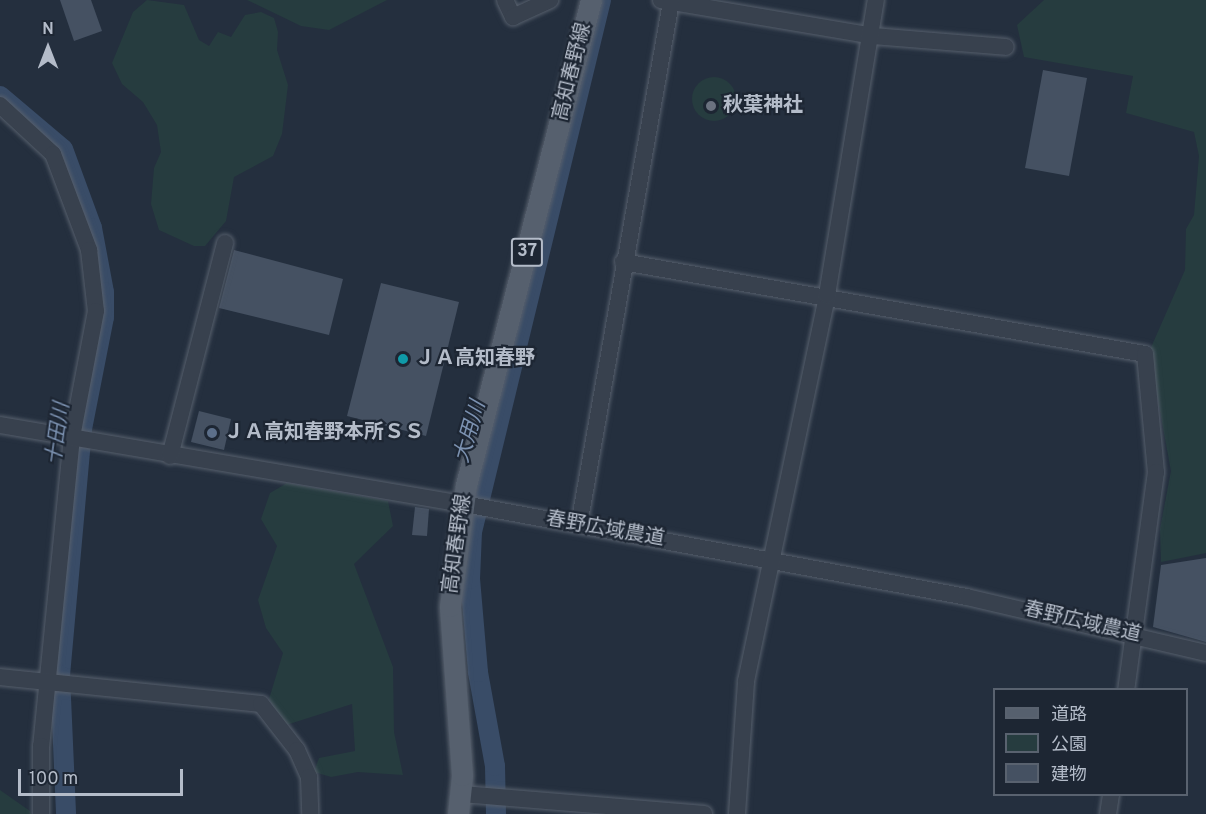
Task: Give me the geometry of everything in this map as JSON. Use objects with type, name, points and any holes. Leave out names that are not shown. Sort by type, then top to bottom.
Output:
[{"type":"main road","name":"高知春野線","points":[[466,801],[450,606],[464,504],[591,0]]},
{"type":"street","points":[[505,0],[515,17],[550,0]]},
{"type":"street","points":[[736,814],[746,681],[827,295],[873,36],[876,0]]},
{"type":"street","points":[[579,525],[665,1],[873,36],[1006,47]]},
{"type":"street","points":[[0,105],[53,154],[89,250],[96,310],[48,683],[41,814]]},
{"type":"street","points":[[170,456],[225,243]]},
{"type":"street","points":[[622,262],[827,295],[1145,354],[1156,472],[1140,637],[1127,688]]},
{"type":"street","name":"春野広域農道","points":[[0,425],[170,456],[464,504],[772,560],[967,597],[1206,653]]},
{"type":"street","points":[[0,677],[261,704],[297,750],[309,777],[310,814]]},
{"type":"street","points":[[1108,814],[1111,796]]},
{"type":"street","points":[[466,801],[518,797],[704,814]]},
{"type":"green space","points":[[147,0],[184,5],[199,40],[209,46],[218,32],[231,37],[245,15],[261,12],[274,18],[278,32],[277,50],[288,85],[282,134],[273,156],[234,177],[226,221],[205,246],[194,246],[159,230],[151,204],[154,168],[161,152],[157,125],[143,102],[122,84],[112,63],[133,12]]},
{"type":"green space","points":[[247,0],[387,0],[329,30],[301,26]]},
{"type":"green space","points":[[1044,0],[1206,0],[1206,553],[1161,562],[1160,529],[1171,471],[1149,352],[1185,270],[1186,229],[1194,215],[1199,156],[1194,132],[1126,113],[1133,76],[1024,57],[1017,25]]},
{"type":"green space","points":[[714,77],[723,78],[730,83],[735,90],[735,108],[730,115],[723,120],[714,121],[705,120],[698,115],[693,108],[692,99],[693,90],[698,83],[705,78]]},
{"type":"green space","points":[[287,483],[388,501],[393,526],[354,564],[393,667],[394,732],[403,775],[358,772],[331,777],[314,772],[319,758],[355,751],[352,704],[283,726],[269,699],[283,653],[266,628],[258,600],[277,546],[261,519],[270,493]]},
{"type":"green space","points":[[0,790],[30,811],[31,814],[0,814]]},
{"type":"building","points":[[60,0],[91,0],[102,31],[74,41]]},
{"type":"building","points":[[1043,70],[1087,78],[1069,176],[1025,168]]},
{"type":"building","points":[[234,250],[343,279],[329,335],[219,308]]},
{"type":"building","name":"ＪＡ高知春野","points":[[381,283],[459,302],[426,436],[347,416]]},
{"type":"building","points":[[199,411],[231,419],[224,450],[191,442]]},
{"type":"building","points":[[415,507],[429,509],[427,536],[412,535]]},
{"type":"building","points":[[1206,558],[1206,642],[1153,627],[1161,565]]},
{"type":"waterway","name":"大用川","points":[[496,814],[495,766],[478,672],[470,579],[472,532],[601,0]]},
{"type":"waterway","name":"十田川","points":[[0,96],[63,149],[92,228],[104,292],[104,317],[82,429],[60,675],[66,814]]},
{"type":"place","name":"秋葉神社","points":[[711,106]]},
{"type":"place","name":"ＪＡ高知春野","points":[[403,359]]},
{"type":"place","name":"ＪＡ高知春野本所ＳＳ","points":[[212,433]]}]
